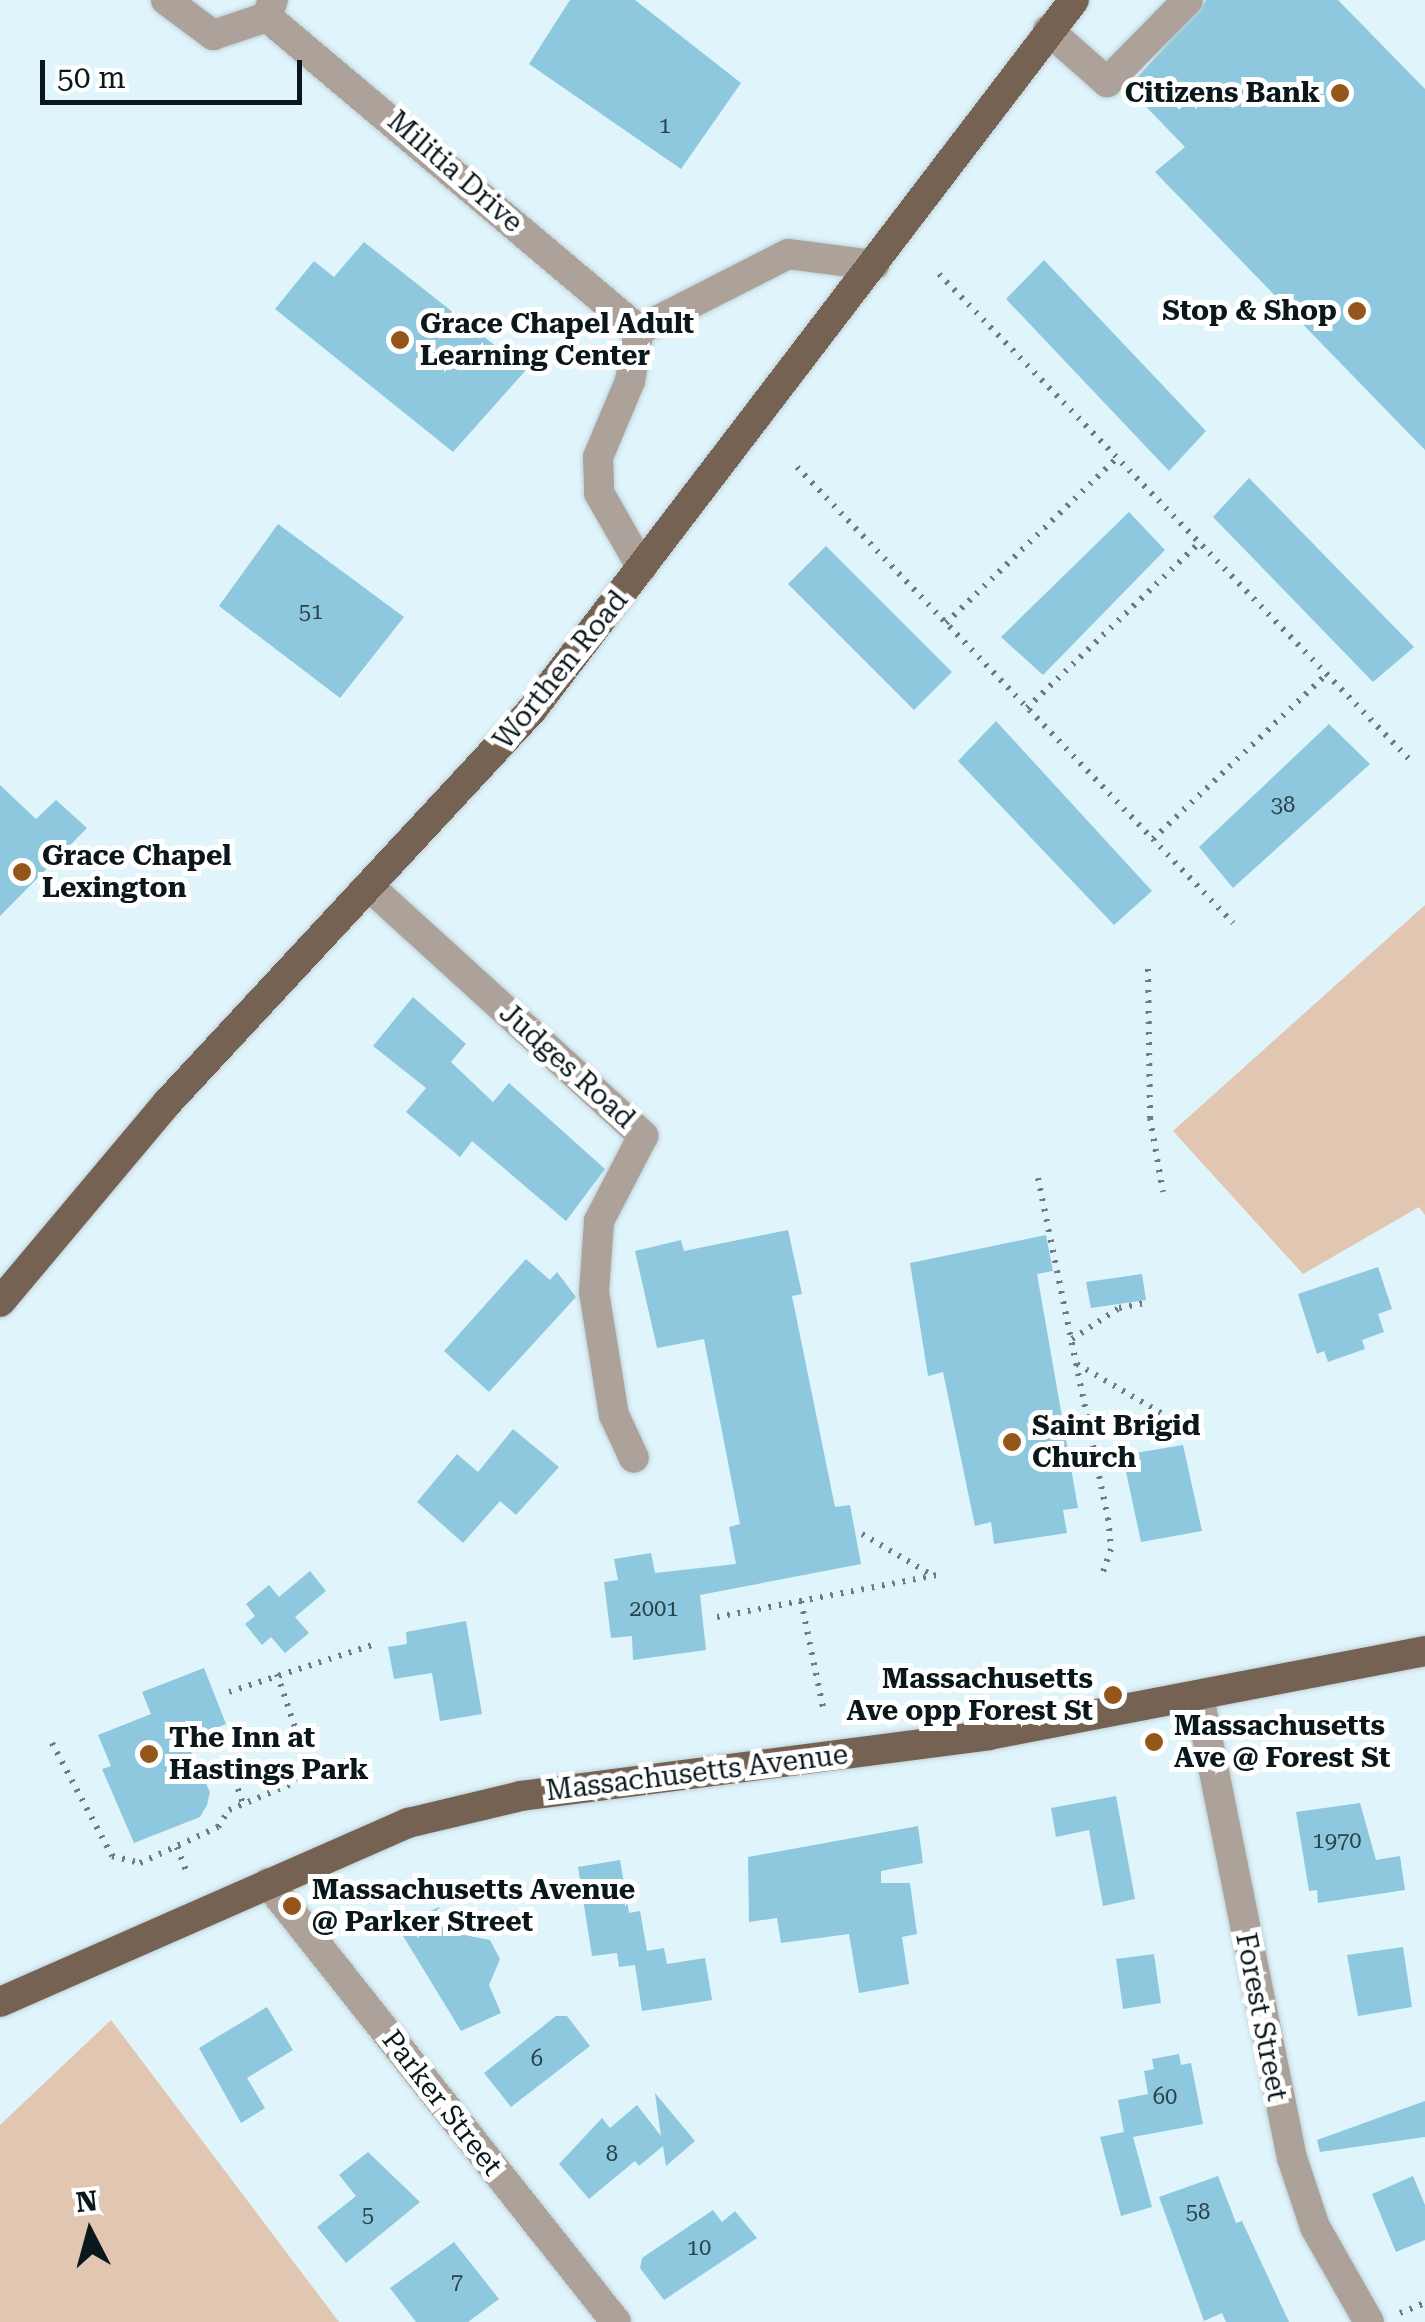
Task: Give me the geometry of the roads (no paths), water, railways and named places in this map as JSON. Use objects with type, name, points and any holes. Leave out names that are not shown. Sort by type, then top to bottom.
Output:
[{"type":"main road","name":"Worthen Road","points":[[0,1302],[168,1102],[372,889],[532,710],[1074,0]]},
{"type":"main road","name":"Massachusetts Avenue","points":[[0,2002],[408,1823],[522,1796],[954,1740],[1199,1697],[1425,1651]]},
{"type":"street","name":"Militia Drive","points":[[166,0],[214,35],[270,8],[639,330]]},
{"type":"street","points":[[1048,30],[1107,82],[1188,0]]},
{"type":"street","points":[[642,568],[599,493],[598,457],[630,381],[639,330],[788,254],[874,265]]},
{"type":"street","name":"Judges Road","points":[[372,889],[643,1136],[599,1221],[594,1292],[614,1415],[634,1458]]},
{"type":"street","name":"Forest Street","points":[[1199,1697],[1292,2158],[1316,2226],[1368,2322]]},
{"type":"street","name":"Parker Street","points":[[268,1884],[616,2322]]},
{"type":"place","name":"Citizens Bank","points":[[1340,93]]},
{"type":"place","name":"Stop & Shop","points":[[1357,311]]},
{"type":"place","name":"Grace Chapel Adult Learning Center","points":[[400,340]]},
{"type":"place","name":"Grace Chapel Lexington","points":[[22,872]]},
{"type":"place","name":"Saint Brigid Church","points":[[1012,1442]]},
{"type":"place","name":"Massachusetts Ave opp Forest St","points":[[1113,1695]]},
{"type":"place","name":"Massachusetts Ave @ Forest St","points":[[1154,1742]]},
{"type":"place","name":"The Inn at Hastings Park","points":[[149,1754]]},
{"type":"place","name":"Massachusetts Avenue @ Parker Street","points":[[292,1906]]}]
